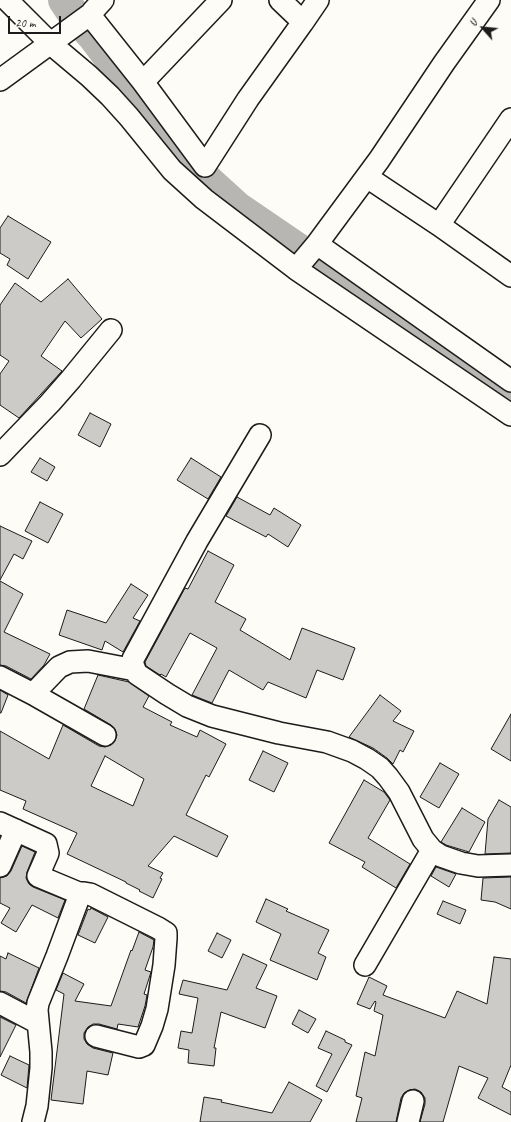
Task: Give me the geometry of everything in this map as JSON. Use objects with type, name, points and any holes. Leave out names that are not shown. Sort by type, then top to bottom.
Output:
[{"type":"street","points":[[7,0],[51,44],[110,96],[129,117],[155,151],[204,199],[306,257],[511,381]]},
{"type":"street","points":[[143,82],[222,0]]},
{"type":"street","points":[[280,0],[303,22]]},
{"type":"street","points":[[98,6],[93,18],[143,82],[205,166],[248,99],[318,0]]},
{"type":"street","points":[[306,257],[367,177],[444,63],[489,0]]},
{"type":"street","points":[[0,80],[51,44],[98,6]]},
{"type":"street","points":[[439,225],[511,120]]},
{"type":"street","points":[[367,177],[510,273]]},
{"type":"street","points":[[306,257],[511,415]]},
{"type":"street","points":[[0,454],[50,403],[111,330]]},
{"type":"street","points":[[260,435],[197,541],[133,659],[133,665],[137,674],[186,706],[212,716],[278,733],[327,742],[367,758],[380,768],[399,792],[423,840],[432,850],[441,856],[461,863],[478,866],[511,865]]},
{"type":"street","points":[[33,694],[59,667],[70,662],[88,662],[135,670]]},
{"type":"street","points":[[0,677],[105,735]]},
{"type":"street","points":[[0,866],[8,826],[46,844],[48,853],[38,876],[81,894],[90,894],[166,933],[164,965],[157,1009],[144,1045],[139,1047],[96,1036]]},
{"type":"street","points":[[365,965],[432,850]]},
{"type":"street","points":[[33,1122],[37,1106],[41,1068],[37,1010],[38,1003],[81,894]]},
{"type":"street","points":[[0,1003],[38,1023]]},
{"type":"street","points":[[408,1122],[413,1101]]},
{"type":"building","points":[[8,216],[51,242],[28,279],[7,265],[10,259],[0,253],[0,228]]},
{"type":"building","points":[[68,279],[102,319],[81,338],[65,321],[41,356],[62,371],[19,418],[0,405],[0,374],[9,361],[0,355],[0,305],[15,283],[41,302]]},
{"type":"building","points":[[90,413],[111,424],[100,447],[78,435]]},
{"type":"building","points":[[40,458],[55,467],[47,481],[31,472]]},
{"type":"building","points":[[191,458],[221,477],[208,499],[177,480]]},
{"type":"building","points":[[237,497],[270,515],[274,508],[301,525],[288,547],[268,534],[266,537],[226,516]]},
{"type":"building","points":[[40,502],[63,514],[48,543],[25,531]]},
{"type":"building","points":[[0,526],[32,541],[23,559],[14,554],[0,580]]},
{"type":"building","points":[[208,551],[234,565],[215,602],[246,619],[240,630],[290,660],[302,628],[355,648],[343,680],[317,670],[306,698],[268,682],[263,690],[229,670],[212,703],[192,695],[217,648],[190,633],[166,677],[146,666],[145,662],[185,588],[188,589]]},
{"type":"building","points":[[0,581],[23,594],[4,632],[50,654],[44,665],[31,679],[6,666],[0,665]]},
{"type":"building","points":[[131,584],[148,595],[133,618],[140,621],[123,652],[105,641],[102,650],[59,635],[67,610],[106,623]]},
{"type":"building","points":[[98,675],[129,682],[149,696],[143,707],[172,722],[170,725],[197,737],[200,730],[226,744],[209,777],[206,775],[186,815],[228,836],[217,857],[174,836],[148,866],[163,873],[160,878],[162,879],[153,898],[126,882],[67,854],[77,833],[23,809],[26,801],[0,790],[0,731],[49,759],[63,725],[99,746],[105,747],[111,745],[115,741],[117,735],[115,729],[84,709]],"holes":[[[105,756],[144,779],[133,806],[91,786]]]},
{"type":"building","points":[[0,690],[8,695],[1,713],[0,713]]},
{"type":"building","points":[[380,695],[401,711],[393,721],[414,731],[403,752],[400,750],[393,764],[373,748],[349,737]]},
{"type":"building","points":[[511,714],[511,761],[491,749]]},
{"type":"building","points":[[263,751],[288,763],[274,792],[249,780]]},
{"type":"building","points":[[440,763],[459,774],[439,808],[420,797]]},
{"type":"building","points":[[364,780],[384,792],[390,800],[368,838],[410,864],[396,888],[362,867],[365,862],[329,843]]},
{"type":"building","points":[[499,800],[511,807],[511,853],[485,854],[488,819]]},
{"type":"building","points":[[462,808],[485,822],[469,852],[441,842]]},
{"type":"building","points":[[22,846],[35,852],[27,872],[26,878],[29,884],[65,900],[58,918],[32,905],[16,932],[1,923],[10,908],[0,903],[0,878],[7,876],[11,871]]},
{"type":"building","points":[[436,867],[456,874],[449,887],[431,876]]},
{"type":"building","points":[[511,877],[511,909],[495,902],[481,900],[483,878]]},
{"type":"building","points":[[266,899],[288,909],[286,911],[329,930],[318,953],[326,957],[317,980],[270,960],[281,934],[256,922]]},
{"type":"building","points":[[443,901],[466,910],[460,924],[437,914]]},
{"type":"building","points":[[91,908],[108,917],[95,943],[78,935],[88,909],[90,910]]},
{"type":"building","points":[[139,932],[154,940],[145,970],[151,972],[144,994],[147,995],[145,1006],[138,1027],[118,1024],[117,1029],[99,1024],[93,1024],[88,1027],[84,1033],[84,1039],[87,1044],[93,1048],[113,1053],[108,1075],[87,1071],[83,1104],[51,1100],[64,994],[56,990],[63,973],[84,984],[75,1001],[111,1006]]},
{"type":"building","points":[[217,933],[231,940],[222,958],[208,951]]},
{"type":"building","points":[[8,953],[39,968],[26,1003],[6,992],[0,991],[0,956],[6,959]]},
{"type":"building","points":[[243,954],[267,965],[256,988],[277,996],[265,1028],[221,1012],[214,1048],[216,1048],[214,1066],[188,1063],[189,1050],[178,1048],[181,1031],[192,1033],[198,998],[179,994],[183,980],[227,990]]},
{"type":"building","points":[[494,957],[511,959],[511,1065],[502,1087],[511,1092],[511,1115],[478,1098],[488,1078],[459,1066],[443,1122],[420,1122],[425,1104],[425,1098],[421,1092],[415,1089],[404,1093],[401,1098],[396,1122],[356,1122],[362,1098],[356,1096],[365,1052],[375,1056],[383,1015],[374,1011],[375,1001],[370,1009],[357,1004],[369,977],[387,986],[383,995],[445,1018],[457,991],[487,1004]]},
{"type":"building","points":[[299,1010],[316,1019],[308,1033],[292,1024]]},
{"type":"building","points":[[0,1017],[16,1025],[0,1057]]},
{"type":"building","points":[[326,1031],[352,1045],[327,1092],[316,1086],[332,1054],[318,1048]]},
{"type":"building","points":[[10,1056],[29,1065],[27,1088],[1,1075]]},
{"type":"building","points":[[289,1082],[322,1100],[310,1122],[200,1122],[204,1097],[222,1100],[221,1102],[272,1113]]},
{"type":"waterway","points":[[64,0],[74,15],[93,36],[195,169],[238,208],[511,394]]}]
